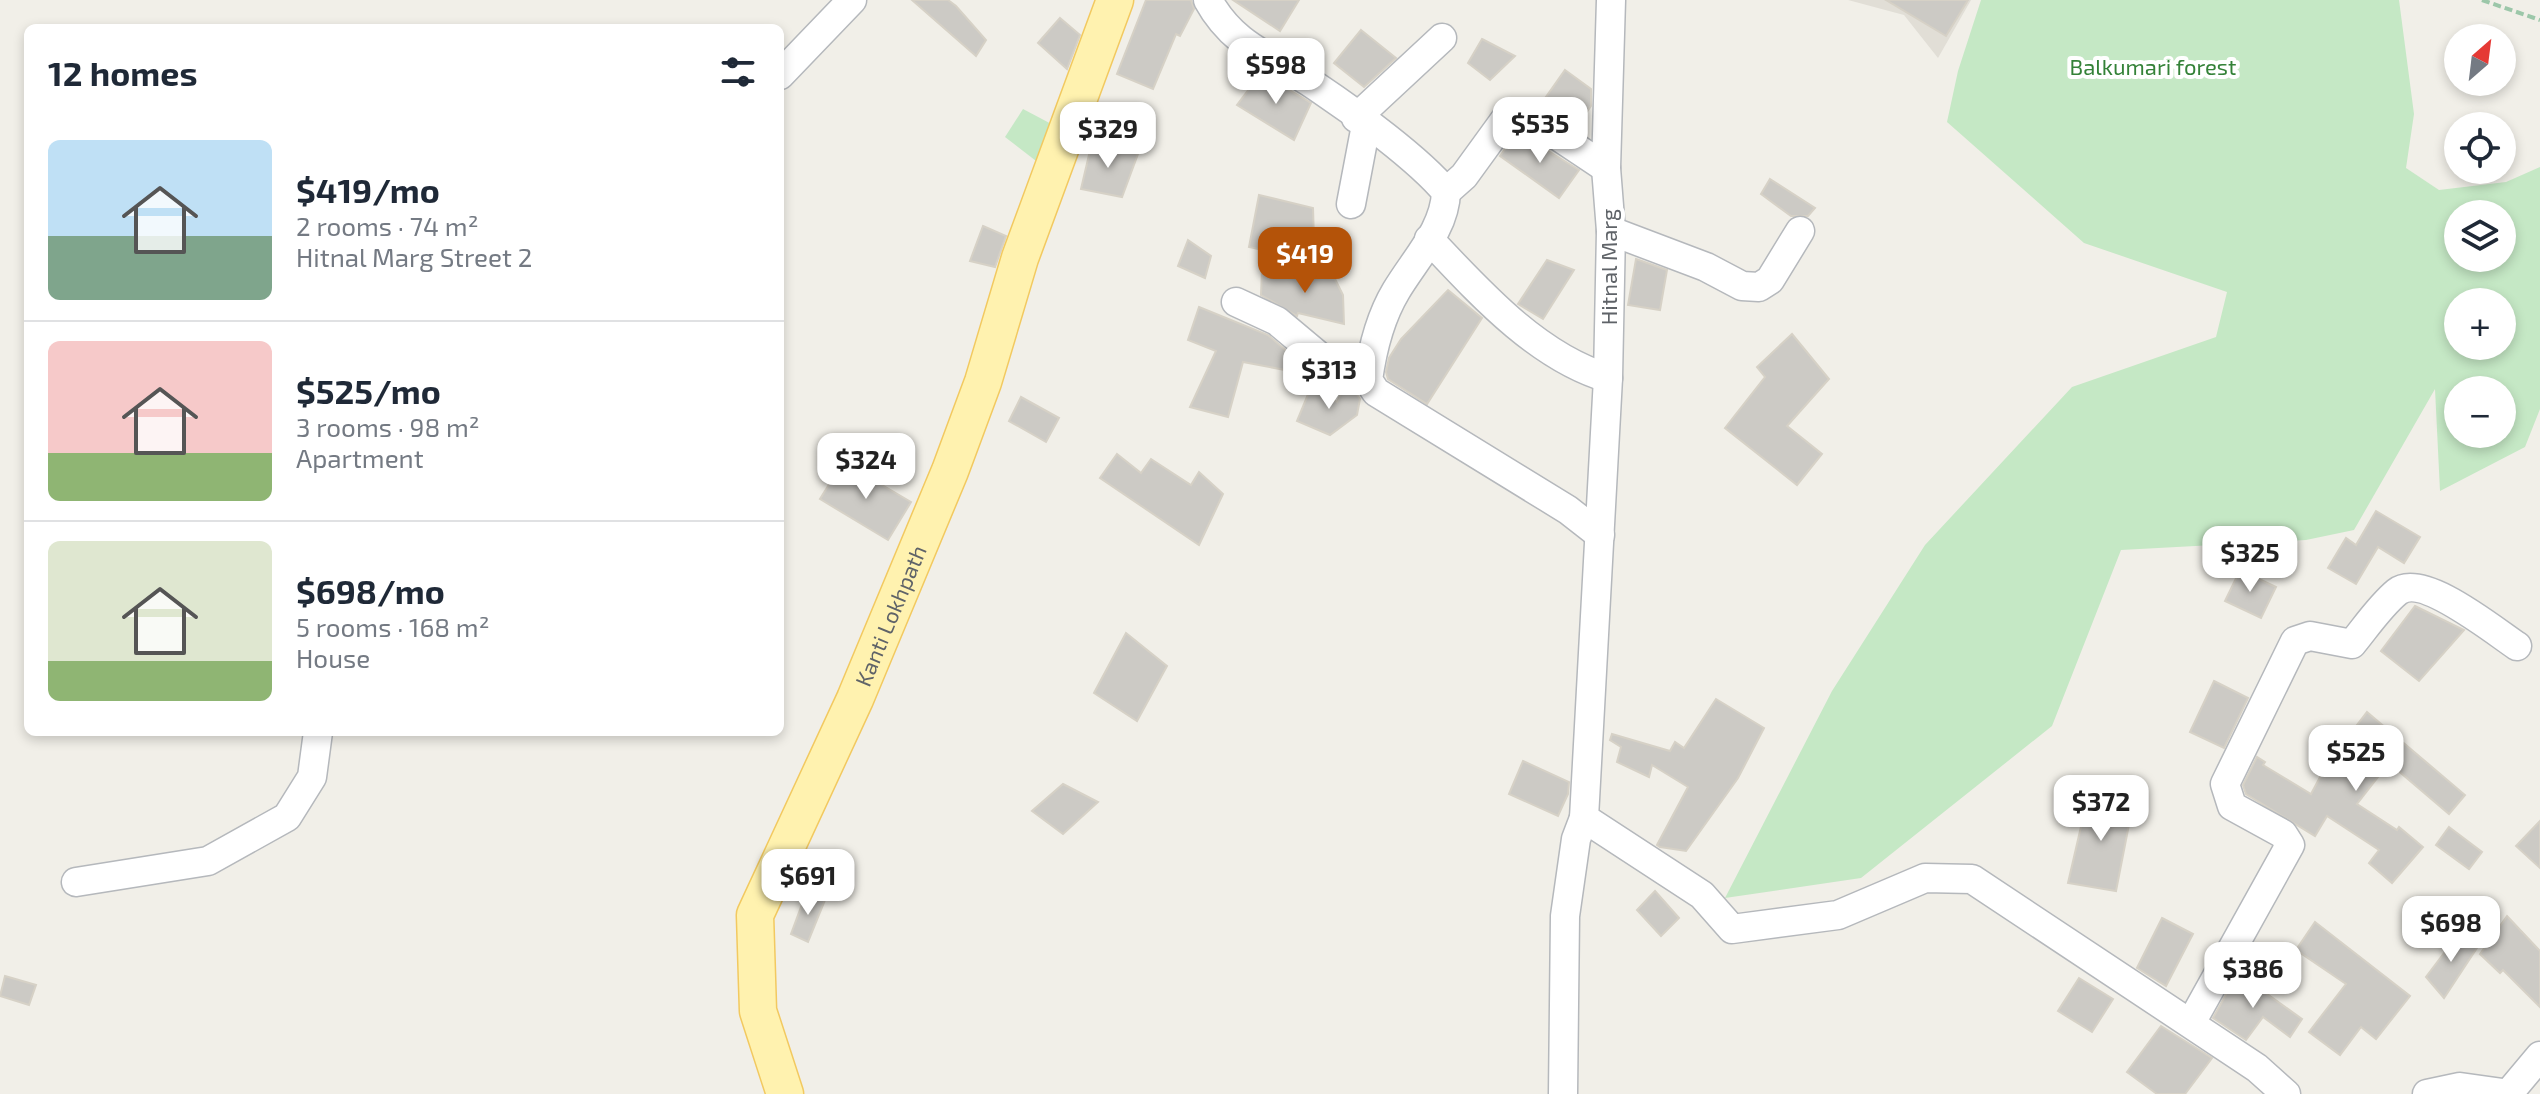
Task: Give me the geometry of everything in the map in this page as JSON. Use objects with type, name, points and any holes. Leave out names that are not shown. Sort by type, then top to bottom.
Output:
[{"type":"main road","name":"Kanti Lokhpath","points":[[785,1094],[758,1011],[755,915],[855,699],[950,471],[983,382],[1020,258],[1115,0]]},
{"type":"street","points":[[784,71],[852,0]]},
{"type":"street","points":[[1208,0],[1218,18],[1244,45],[1316,86],[1446,192]]},
{"type":"street","name":"Hitnal Marg","points":[[1563,1094],[1565,916],[1576,839],[1584,818],[1608,378],[1611,231],[1606,168],[1611,0]]},
{"type":"street","points":[[1351,204],[1361,121],[1442,38]]},
{"type":"street","points":[[1368,380],[1370,363],[1394,294],[1446,213],[1446,192],[1464,176],[1509,114],[1528,116],[1606,168]]},
{"type":"street","points":[[1611,231],[1706,267],[1742,286],[1759,287],[1770,280],[1800,231]]},
{"type":"street","points":[[1429,239],[1523,330],[1588,372],[1608,378]]},
{"type":"street","points":[[1236,302],[1277,321],[1320,357],[1368,380],[1376,392],[1568,510],[1600,535]]},
{"type":"street","points":[[2191,1023],[2290,845],[2283,834],[2232,806],[2225,784],[2295,641],[2310,636],[2352,644],[2399,590],[2413,585],[2434,592],[2517,646]]},
{"type":"street","points":[[76,882],[208,861],[287,817],[312,777],[317,736]]},
{"type":"street","points":[[1584,818],[1702,895],[1732,929],[1838,915],[1925,878],[1972,879],[2257,1068],[2286,1094]]},
{"type":"street","points":[[2427,1094],[2460,1087],[2510,1094],[2540,1056]]},
{"type":"path","points":[[2482,0],[2540,20]]},
{"type":"shaded area","points":[[1848,0],[1971,0],[1938,58],[1904,15]]},
{"type":"green space","name":"Balkumari forest","points":[[1981,0],[2399,0],[2414,114],[2406,168],[2439,190],[2516,184],[2516,178],[2540,167],[2540,409],[2525,447],[2440,491],[2435,389],[2354,530],[2306,540],[2121,550],[2052,726],[1861,878],[1725,898],[1832,691],[1925,545],[2072,387],[2216,337],[2227,292],[2084,243],[1947,122],[1958,71]]},
{"type":"green space","points":[[1023,109],[1059,128],[1040,164],[1005,137]]},
{"type":"building","points":[[912,0],[948,0],[956,6],[986,40],[976,56]]},
{"type":"building","points":[[1146,0],[1191,0],[1194,9],[1180,36],[1176,34],[1153,89],[1117,74]]},
{"type":"building","points":[[1233,0],[1299,0],[1280,31]]},
{"type":"building","points":[[1886,0],[1968,0],[1946,36]]},
{"type":"building","points":[[1060,18],[1080,35],[1067,69],[1038,43]]},
{"type":"building","points":[[1361,30],[1396,58],[1364,87],[1334,63]]},
{"type":"building","points":[[1482,39],[1515,56],[1490,80],[1468,63]]},
{"type":"building","points":[[1565,70],[1591,89],[1591,106],[1576,127],[1541,104]]},
{"type":"building","points":[[1261,73],[1311,103],[1294,140],[1237,105]]},
{"type":"building","points":[[1517,132],[1579,170],[1559,198],[1500,156]]},
{"type":"building","points":[[1092,142],[1138,154],[1122,197],[1081,189]]},
{"type":"building","points":[[1770,179],[1815,208],[1808,216],[1791,216],[1761,194]]},
{"type":"building","points":[[1259,195],[1313,208],[1314,240],[1262,261],[1263,250],[1249,247]]},
{"type":"building","points":[[983,226],[1006,236],[995,267],[970,261]]},
{"type":"building","points":[[1188,240],[1211,256],[1205,278],[1178,266]]},
{"type":"building","points":[[1636,259],[1667,270],[1660,310],[1628,305]]},
{"type":"building","points":[[1547,260],[1574,270],[1543,319],[1518,304]]},
{"type":"building","points":[[1262,270],[1335,279],[1343,295],[1344,324],[1298,313],[1297,316],[1261,295]]},
{"type":"building","points":[[1448,290],[1482,318],[1427,404],[1388,379],[1386,372],[1389,358],[1401,339]]},
{"type":"building","points":[[1199,307],[1268,335],[1289,353],[1285,370],[1243,362],[1228,417],[1190,407],[1216,351],[1188,340]]},
{"type":"building","points":[[1792,334],[1829,379],[1787,426],[1822,454],[1797,485],[1725,428],[1765,377],[1757,367]]},
{"type":"building","points":[[1311,387],[1337,402],[1344,387],[1356,393],[1360,399],[1357,415],[1330,435],[1297,421]]},
{"type":"building","points":[[1021,397],[1059,418],[1046,442],[1009,421]]},
{"type":"building","points":[[1117,454],[1141,473],[1151,459],[1191,485],[1199,472],[1223,494],[1199,545],[1100,478]]},
{"type":"building","points":[[843,462],[911,502],[888,540],[820,499]]},
{"type":"building","points":[[2376,511],[2420,537],[2404,563],[2378,547],[2356,584],[2328,568],[2346,538],[2356,545]]},
{"type":"building","points":[[2240,570],[2276,587],[2261,618],[2225,601]]},
{"type":"building","points":[[2415,606],[2464,630],[2419,681],[2381,651]]},
{"type":"building","points":[[1126,633],[1167,666],[1137,721],[1094,693]]},
{"type":"building","points":[[2214,681],[2248,698],[2224,748],[2190,732]]},
{"type":"building","points":[[1716,699],[1764,728],[1738,778],[1686,851],[1660,847],[1657,845],[1688,787],[1652,765],[1649,777],[1617,762],[1621,747],[1610,740],[1612,734],[1670,751],[1675,742],[1684,748]]},
{"type":"building","points":[[2367,712],[2465,795],[2449,814],[2389,763],[2357,804],[2397,830],[2399,827],[2423,847],[2392,883],[2369,863],[2379,850],[2327,816],[2315,836],[2246,794],[2243,785],[2257,757],[2265,762],[2263,765],[2311,794],[2327,764]]},
{"type":"building","points":[[1523,761],[1569,782],[1568,794],[1558,816],[1509,794]]},
{"type":"building","points":[[1063,784],[1098,802],[1063,834],[1032,811]]},
{"type":"building","points":[[2089,792],[2133,804],[2116,891],[2068,883]]},
{"type":"building","points":[[2540,821],[2540,868],[2516,846]]},
{"type":"building","points":[[2449,827],[2482,852],[2469,869],[2436,845]]},
{"type":"building","points":[[807,891],[825,900],[808,942],[791,934]]},
{"type":"building","points":[[1655,891],[1679,918],[1661,936],[1637,910]]},
{"type":"building","points":[[2507,916],[2540,951],[2540,1007],[2503,970],[2500,973],[2480,954]]},
{"type":"building","points":[[2162,918],[2193,934],[2166,986],[2137,968]]},
{"type":"building","points":[[2315,922],[2410,996],[2376,1039],[2361,1027],[2340,1055],[2309,1032],[2346,984],[2296,950]]},
{"type":"building","points":[[2460,932],[2477,948],[2444,998],[2426,977]]},
{"type":"building","points":[[2238,973],[2302,1019],[2290,1037],[2263,1017],[2246,1040],[2213,1018]]},
{"type":"building","points":[[5,976],[36,985],[29,1005],[0,996]]},
{"type":"building","points":[[2079,978],[2113,999],[2092,1032],[2058,1011]]},
{"type":"building","points":[[2161,1026],[2212,1058],[2185,1094],[2157,1094],[2127,1072]]}]
